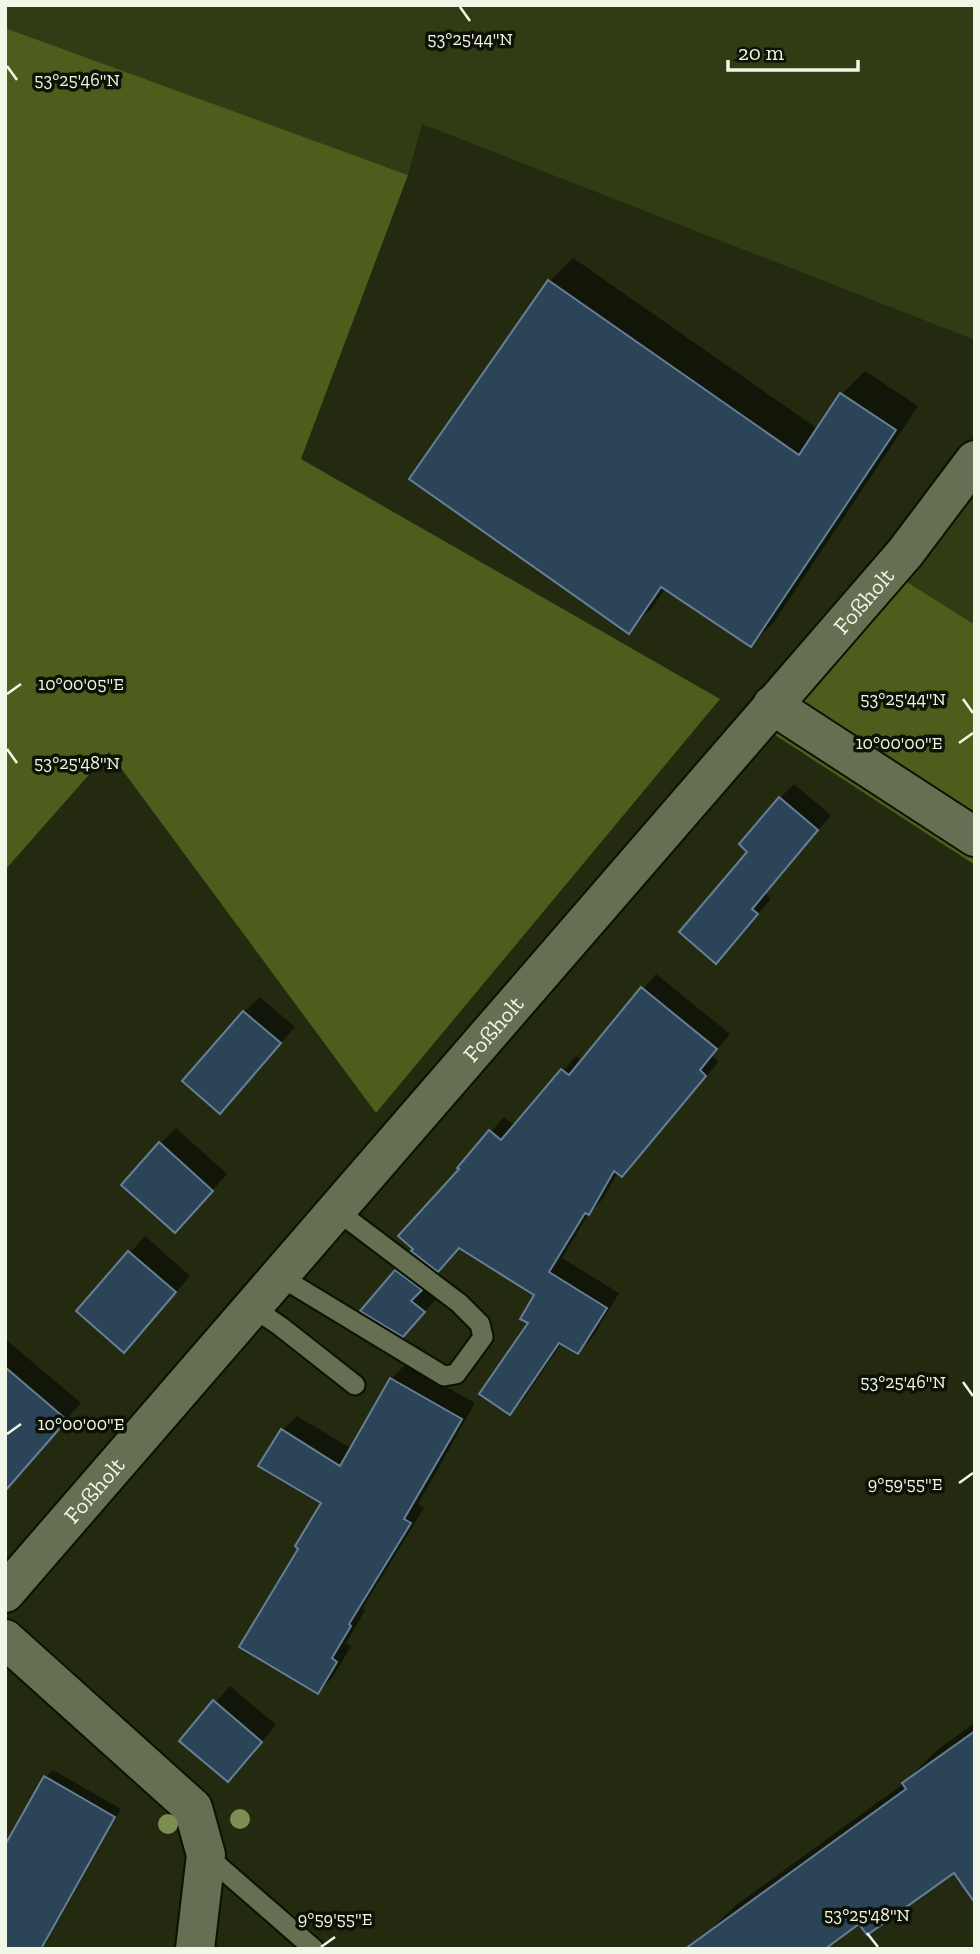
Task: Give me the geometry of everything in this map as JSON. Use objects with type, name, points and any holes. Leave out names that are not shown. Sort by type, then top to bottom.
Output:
[{"type":"street","name":"Foßholt","points":[[5,1593],[905,553],[975,460]]},
{"type":"street","points":[[772,705],[975,837]]},
{"type":"street","points":[[5,1639],[193,1808],[206,1855],[195,1949]]},
{"type":"lane","points":[[279,1276],[444,1376],[456,1374],[483,1337],[480,1324],[459,1303],[336,1210]]},
{"type":"lane","points":[[252,1307],[355,1385]]},
{"type":"lane","points":[[206,1855],[314,1949]]},
{"type":"green space","points":[[5,5],[975,5],[975,340],[422,124],[408,175],[5,28]]},
{"type":"green space","points":[[5,28],[408,175],[301,459],[720,699],[376,1113],[109,752],[5,870]]},
{"type":"green space","points":[[975,483],[975,625],[904,580]]},
{"type":"green space","points":[[904,580],[975,625],[975,865],[775,735]]},
{"type":"building","points":[[548,280],[799,455],[840,393],[896,430],[751,647],[661,587],[629,634],[409,479]]},
{"type":"building","points":[[779,797],[818,830],[752,909],[758,914],[716,964],[679,932],[747,852],[739,844]]},
{"type":"building","points":[[641,987],[717,1049],[700,1070],[706,1076],[622,1177],[614,1171],[589,1215],[585,1213],[549,1272],[607,1308],[578,1354],[559,1343],[510,1415],[479,1394],[528,1323],[520,1319],[534,1295],[459,1248],[438,1272],[411,1251],[413,1249],[398,1236],[459,1169],[457,1168],[489,1130],[501,1140],[561,1069],[569,1075]]},
{"type":"building","points":[[243,1011],[281,1043],[220,1114],[182,1081]]},
{"type":"building","points":[[159,1142],[213,1191],[175,1233],[121,1185]]},
{"type":"building","points":[[128,1251],[176,1292],[124,1353],[76,1311]]},
{"type":"building","points":[[395,1270],[422,1290],[411,1301],[425,1312],[403,1337],[360,1311]]},
{"type":"building","points":[[5,1367],[67,1420],[5,1491]]},
{"type":"building","points":[[390,1378],[462,1419],[404,1519],[411,1523],[349,1624],[351,1626],[332,1658],[337,1662],[318,1694],[239,1647],[298,1549],[295,1546],[321,1503],[258,1466],[281,1429],[340,1466]]},
{"type":"building","points":[[213,1700],[262,1742],[228,1782],[179,1741]]},
{"type":"building","points":[[975,1731],[975,1903],[954,1873],[867,1935],[859,1924],[825,1949],[685,1949],[906,1789],[902,1783]]},
{"type":"building","points":[[44,1776],[115,1817],[41,1949],[5,1949],[5,1845]]}]
